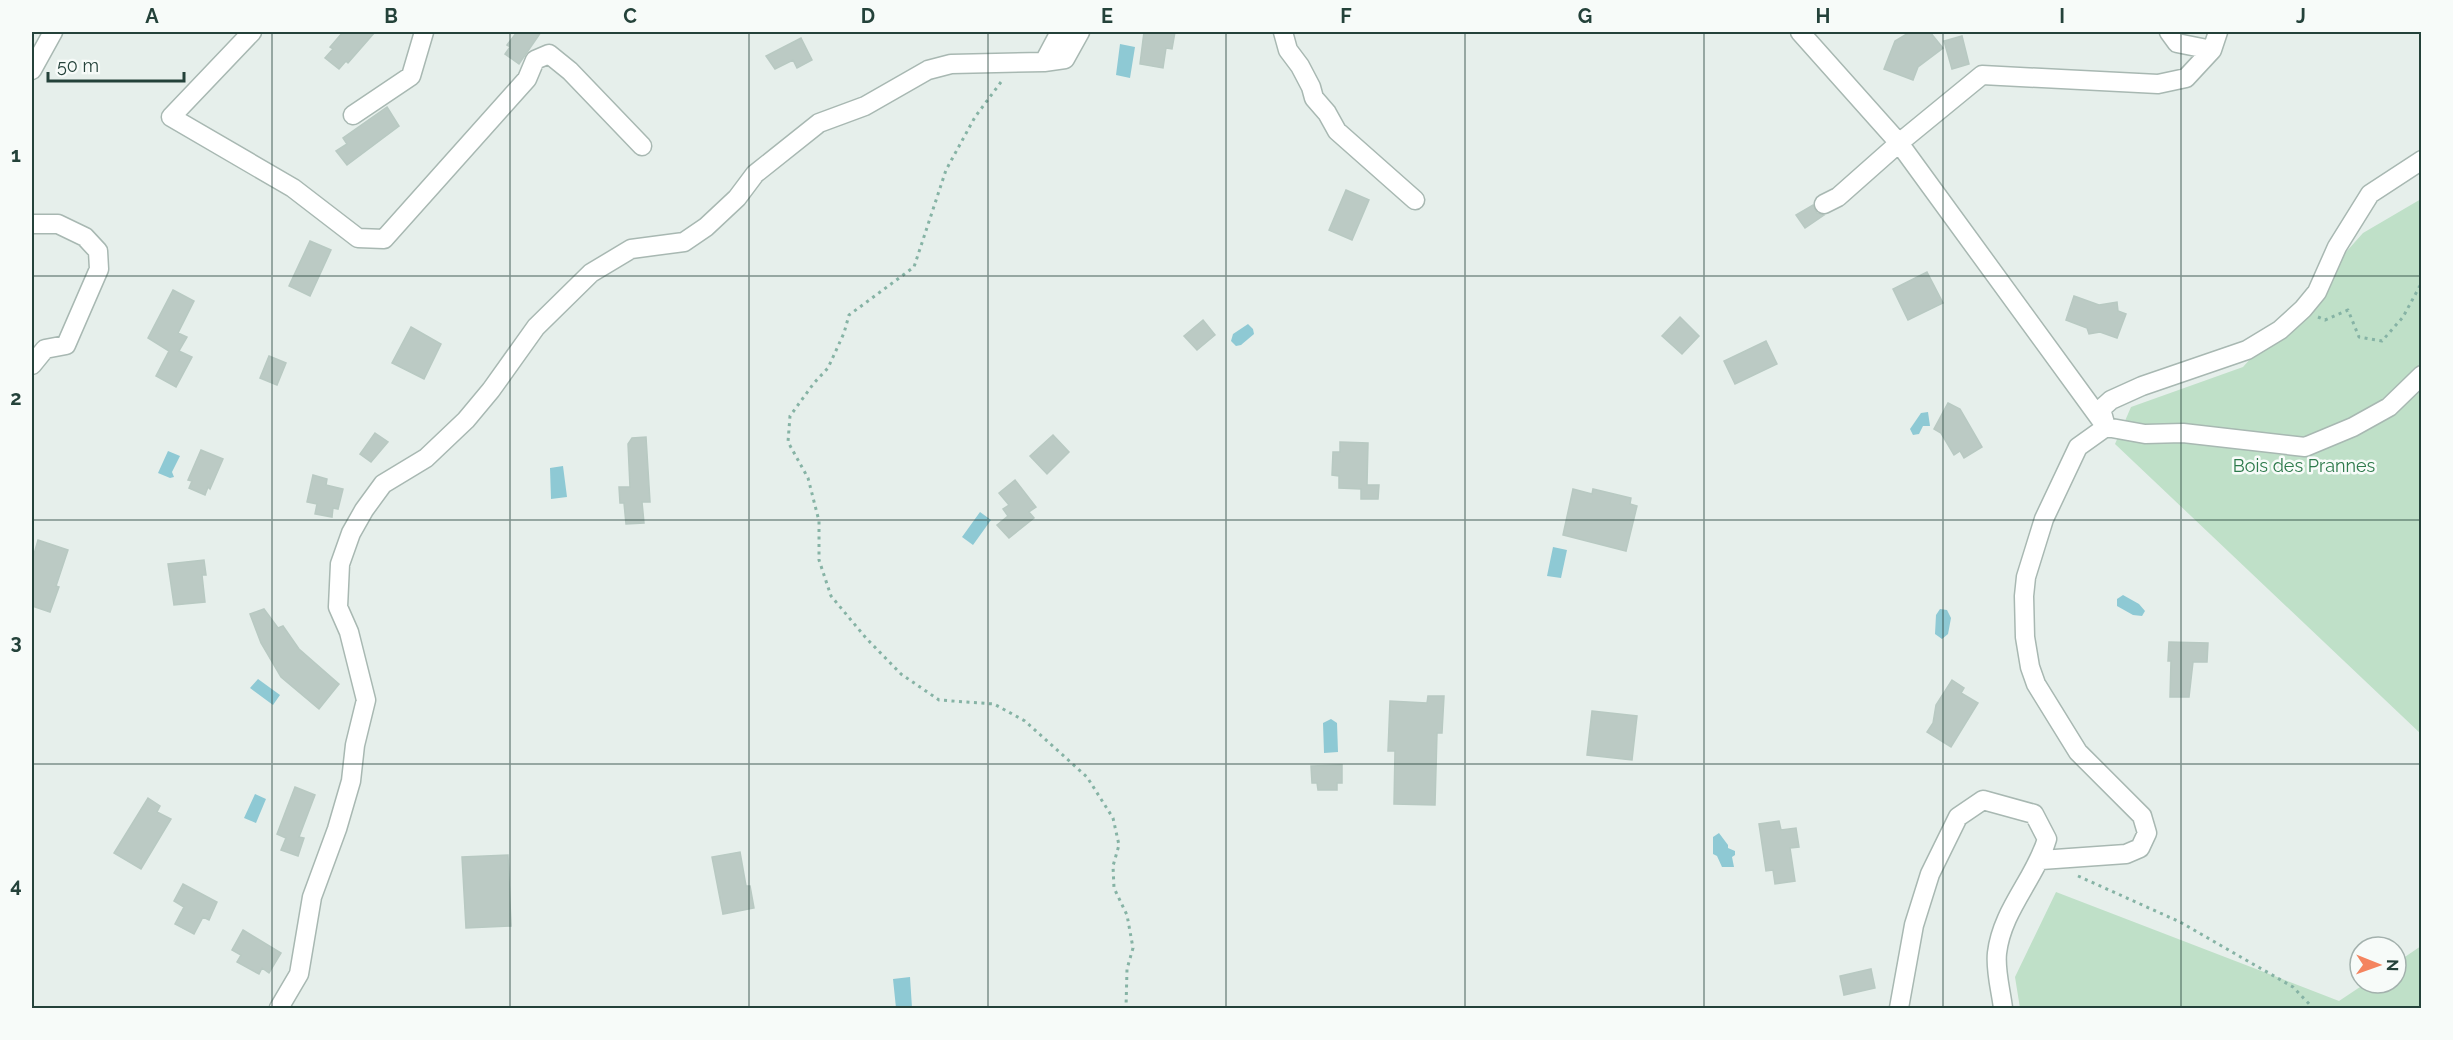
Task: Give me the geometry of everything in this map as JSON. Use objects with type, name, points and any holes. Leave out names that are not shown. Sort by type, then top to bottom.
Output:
[{"type":"street","points":[[32,32],[50,38],[32,69]]},
{"type":"street","points":[[252,32],[171,117],[293,188],[358,238],[384,239],[527,79],[535,60],[549,54],[570,70],[642,146]]},
{"type":"street","points":[[353,115],[411,76],[424,32]]},
{"type":"street","points":[[1044,62],[1060,32]]},
{"type":"street","points":[[279,1008],[299,974],[312,897],[337,829],[351,781],[355,745],[366,700],[349,632],[338,607],[340,564],[351,533],[383,484],[426,458],[466,420],[491,390],[536,327],[573,288],[616,256],[631,249],[684,242],[706,227],[737,198],[754,174],[819,123],[865,106],[928,70],[951,64],[1044,62],[1065,58],[1080,32]]},
{"type":"street","points":[[1283,32],[1288,50],[1300,66],[1314,98],[1327,113],[1336,131],[1415,200]]},
{"type":"street","points":[[1800,32],[1899,143],[2106,427],[2145,434],[2184,433],[2305,447],[2353,427],[2389,407],[2421,375]]},
{"type":"street","points":[[2169,32],[2177,43],[2212,50]]},
{"type":"street","points":[[1824,204],[1838,197],[1982,75],[2158,84],[2186,78],[2212,50],[2218,32]]},
{"type":"street","points":[[2106,427],[2101,410],[2111,400],[2142,386],[2247,350],[2280,330],[2303,309],[2317,292],[2337,247],[2370,194],[2421,160]]},
{"type":"street","points":[[32,224],[58,224],[85,237],[98,251],[99,269],[66,345],[45,349],[32,365]]},
{"type":"street","points":[[2041,860],[2126,854],[2140,848],[2147,833],[2142,816],[2078,752],[2036,684],[2030,667],[2025,637],[2026,577],[2044,519],[2078,447],[2106,427]]},
{"type":"street","points":[[1899,1008],[1914,925],[1930,874],[1958,817],[1983,800],[2034,814],[2047,839],[2041,860],[2005,920],[1997,954],[2003,1008]]},
{"type":"path","points":[[1023,63],[1002,81],[975,117],[946,170],[914,267],[849,315],[844,333],[828,368],[790,416],[788,442],[808,478],[819,521],[819,560],[831,596],[866,638],[901,674],[939,700],[994,704],[1025,721],[1087,777],[1113,818],[1119,844],[1113,866],[1114,888],[1127,915],[1133,948],[1127,969],[1126,1008]]},
{"type":"path","points":[[2303,309],[2325,320],[2348,310],[2359,337],[2382,341],[2403,316],[2421,282]]},
{"type":"path","points":[[2073,874],[2180,922],[2293,987],[2313,1008]]},
{"type":"green space","name":"Bois des Prannes","points":[[2421,199],[2421,734],[2115,444],[2131,407],[2243,367],[2363,233]]},
{"type":"green space","points":[[2056,892],[2339,1001],[2348,995],[2408,995],[2408,955],[2421,946],[2421,1008],[2020,1008],[2015,977]]},
{"type":"water","points":[[1120,44],[1135,47],[1130,78],[1116,75]]},
{"type":"water","points":[[1248,324],[1254,334],[1241,345],[1236,346],[1231,341],[1233,334]]},
{"type":"water","points":[[1928,412],[1930,426],[1923,426],[1919,434],[1913,435],[1910,429],[1921,413]]},
{"type":"water","points":[[168,451],[180,456],[172,472],[174,477],[170,478],[158,473]]},
{"type":"water","points":[[563,466],[567,497],[551,499],[550,468]]},
{"type":"water","points":[[980,512],[991,520],[973,545],[962,537]]},
{"type":"water","points":[[1553,547],[1567,550],[1561,578],[1547,576]]},
{"type":"water","points":[[2123,595],[2139,604],[2145,611],[2142,616],[2133,615],[2117,606],[2117,599]]},
{"type":"water","points":[[1940,609],[1947,610],[1951,618],[1948,634],[1942,639],[1935,634],[1936,615]]},
{"type":"water","points":[[258,679],[280,695],[273,705],[250,688]]},
{"type":"water","points":[[1331,719],[1337,723],[1338,752],[1324,753],[1323,723]]},
{"type":"water","points":[[255,794],[266,799],[256,823],[244,818]]},
{"type":"water","points":[[1719,833],[1728,848],[1735,851],[1732,857],[1734,867],[1722,867],[1717,856],[1713,854],[1713,837]]},
{"type":"water","points":[[910,977],[912,1008],[896,1008],[893,979]]},
{"type":"building","points":[[343,32],[375,32],[348,63],[346,61],[339,69],[325,58],[333,49],[330,47]]},
{"type":"building","points":[[517,32],[541,32],[519,64],[505,54],[510,47],[507,45]]},
{"type":"building","points":[[1144,32],[1175,32],[1172,49],[1166,48],[1163,68],[1140,64]]},
{"type":"building","points":[[1910,32],[1930,32],[1943,48],[1918,67],[1913,80],[1884,69],[1895,41]]},
{"type":"building","points":[[1962,36],[1969,64],[1952,69],[1944,41]]},
{"type":"building","points":[[801,38],[812,60],[797,68],[793,60],[775,69],[766,56]]},
{"type":"building","points":[[387,107],[399,126],[347,165],[336,151],[347,144],[343,138]]},
{"type":"building","points":[[1346,190],[1369,200],[1352,240],[1329,230]]},
{"type":"building","points":[[1813,205],[1817,213],[1824,215],[1805,228],[1796,215]]},
{"type":"building","points":[[310,241],[331,250],[310,296],[289,286]]},
{"type":"building","points":[[1927,272],[1943,303],[1908,320],[1893,289]]},
{"type":"building","points":[[173,290],[194,301],[178,333],[187,337],[179,351],[192,357],[176,387],[156,376],[169,351],[148,338]]},
{"type":"building","points":[[2074,296],[2099,305],[2117,302],[2118,311],[2126,314],[2117,338],[2100,332],[2089,334],[2087,328],[2066,320]]},
{"type":"building","points":[[1680,317],[1699,336],[1682,354],[1662,336]]},
{"type":"building","points":[[1203,320],[1215,335],[1197,350],[1184,336]]},
{"type":"building","points":[[411,327],[441,344],[424,379],[392,363]]},
{"type":"building","points":[[1766,341],[1777,364],[1735,384],[1724,361]]},
{"type":"building","points":[[269,356],[286,363],[277,385],[260,378]]},
{"type":"building","points":[[1948,403],[1960,409],[1982,447],[1964,458],[1960,451],[1954,455],[1941,433],[1934,429]]},
{"type":"building","points":[[375,433],[388,442],[371,462],[360,454]]},
{"type":"building","points":[[1053,435],[1069,452],[1047,474],[1030,456]]},
{"type":"building","points":[[646,437],[650,502],[642,502],[644,523],[626,524],[624,503],[620,503],[619,487],[630,487],[628,444],[632,438]]},
{"type":"building","points":[[1340,442],[1368,443],[1367,485],[1379,485],[1378,499],[1361,499],[1361,489],[1339,488],[1339,476],[1332,475],[1333,452],[1340,452]]},
{"type":"building","points":[[201,450],[223,459],[205,495],[189,488],[192,481],[188,480]]},
{"type":"building","points":[[313,475],[327,479],[326,485],[343,489],[338,509],[333,508],[332,517],[315,514],[317,504],[307,502]]},
{"type":"building","points":[[1015,480],[1036,507],[1029,512],[1034,518],[1009,538],[997,525],[1008,516],[1003,509],[1009,505],[999,493]]},
{"type":"building","points":[[1573,489],[1592,494],[1593,489],[1631,498],[1630,504],[1637,506],[1626,551],[1563,535]]},
{"type":"building","points":[[38,540],[68,550],[50,612],[32,606],[32,561]]},
{"type":"building","points":[[204,560],[206,575],[202,575],[205,602],[174,605],[168,564]]},
{"type":"building","points":[[264,609],[278,628],[283,626],[299,649],[339,684],[319,709],[281,677],[261,643],[250,614]]},
{"type":"building","points":[[2169,642],[2208,643],[2207,662],[2193,662],[2189,697],[2170,697]]},
{"type":"building","points":[[1952,680],[1964,688],[1961,693],[1978,703],[1951,747],[1927,732],[1933,723],[1936,705]]},
{"type":"building","points":[[1428,696],[1444,696],[1442,733],[1437,733],[1435,805],[1394,804],[1395,751],[1388,751],[1390,701],[1427,703]]},
{"type":"building","points":[[1592,711],[1637,716],[1632,760],[1587,755]]},
{"type":"building","points":[[1342,765],[1342,783],[1337,783],[1337,790],[1318,790],[1317,783],[1312,783],[1311,766]]},
{"type":"building","points":[[295,787],[315,795],[299,837],[304,838],[298,856],[281,850],[286,838],[277,834]]},
{"type":"building","points":[[148,798],[160,806],[157,812],[171,819],[141,869],[114,853]]},
{"type":"building","points":[[1779,821],[1781,830],[1796,828],[1799,847],[1790,848],[1795,881],[1775,884],[1773,870],[1766,871],[1759,824]]},
{"type":"building","points":[[740,852],[746,886],[750,886],[754,908],[723,914],[712,857]]},
{"type":"building","points":[[508,855],[511,926],[466,928],[462,857]]},
{"type":"building","points":[[183,884],[217,902],[209,920],[203,917],[194,934],[175,924],[184,907],[174,901]]},
{"type":"building","points":[[243,930],[281,953],[269,973],[262,968],[259,974],[237,962],[241,955],[232,950]]},
{"type":"building","points":[[1871,969],[1875,988],[1844,995],[1840,976]]}]
